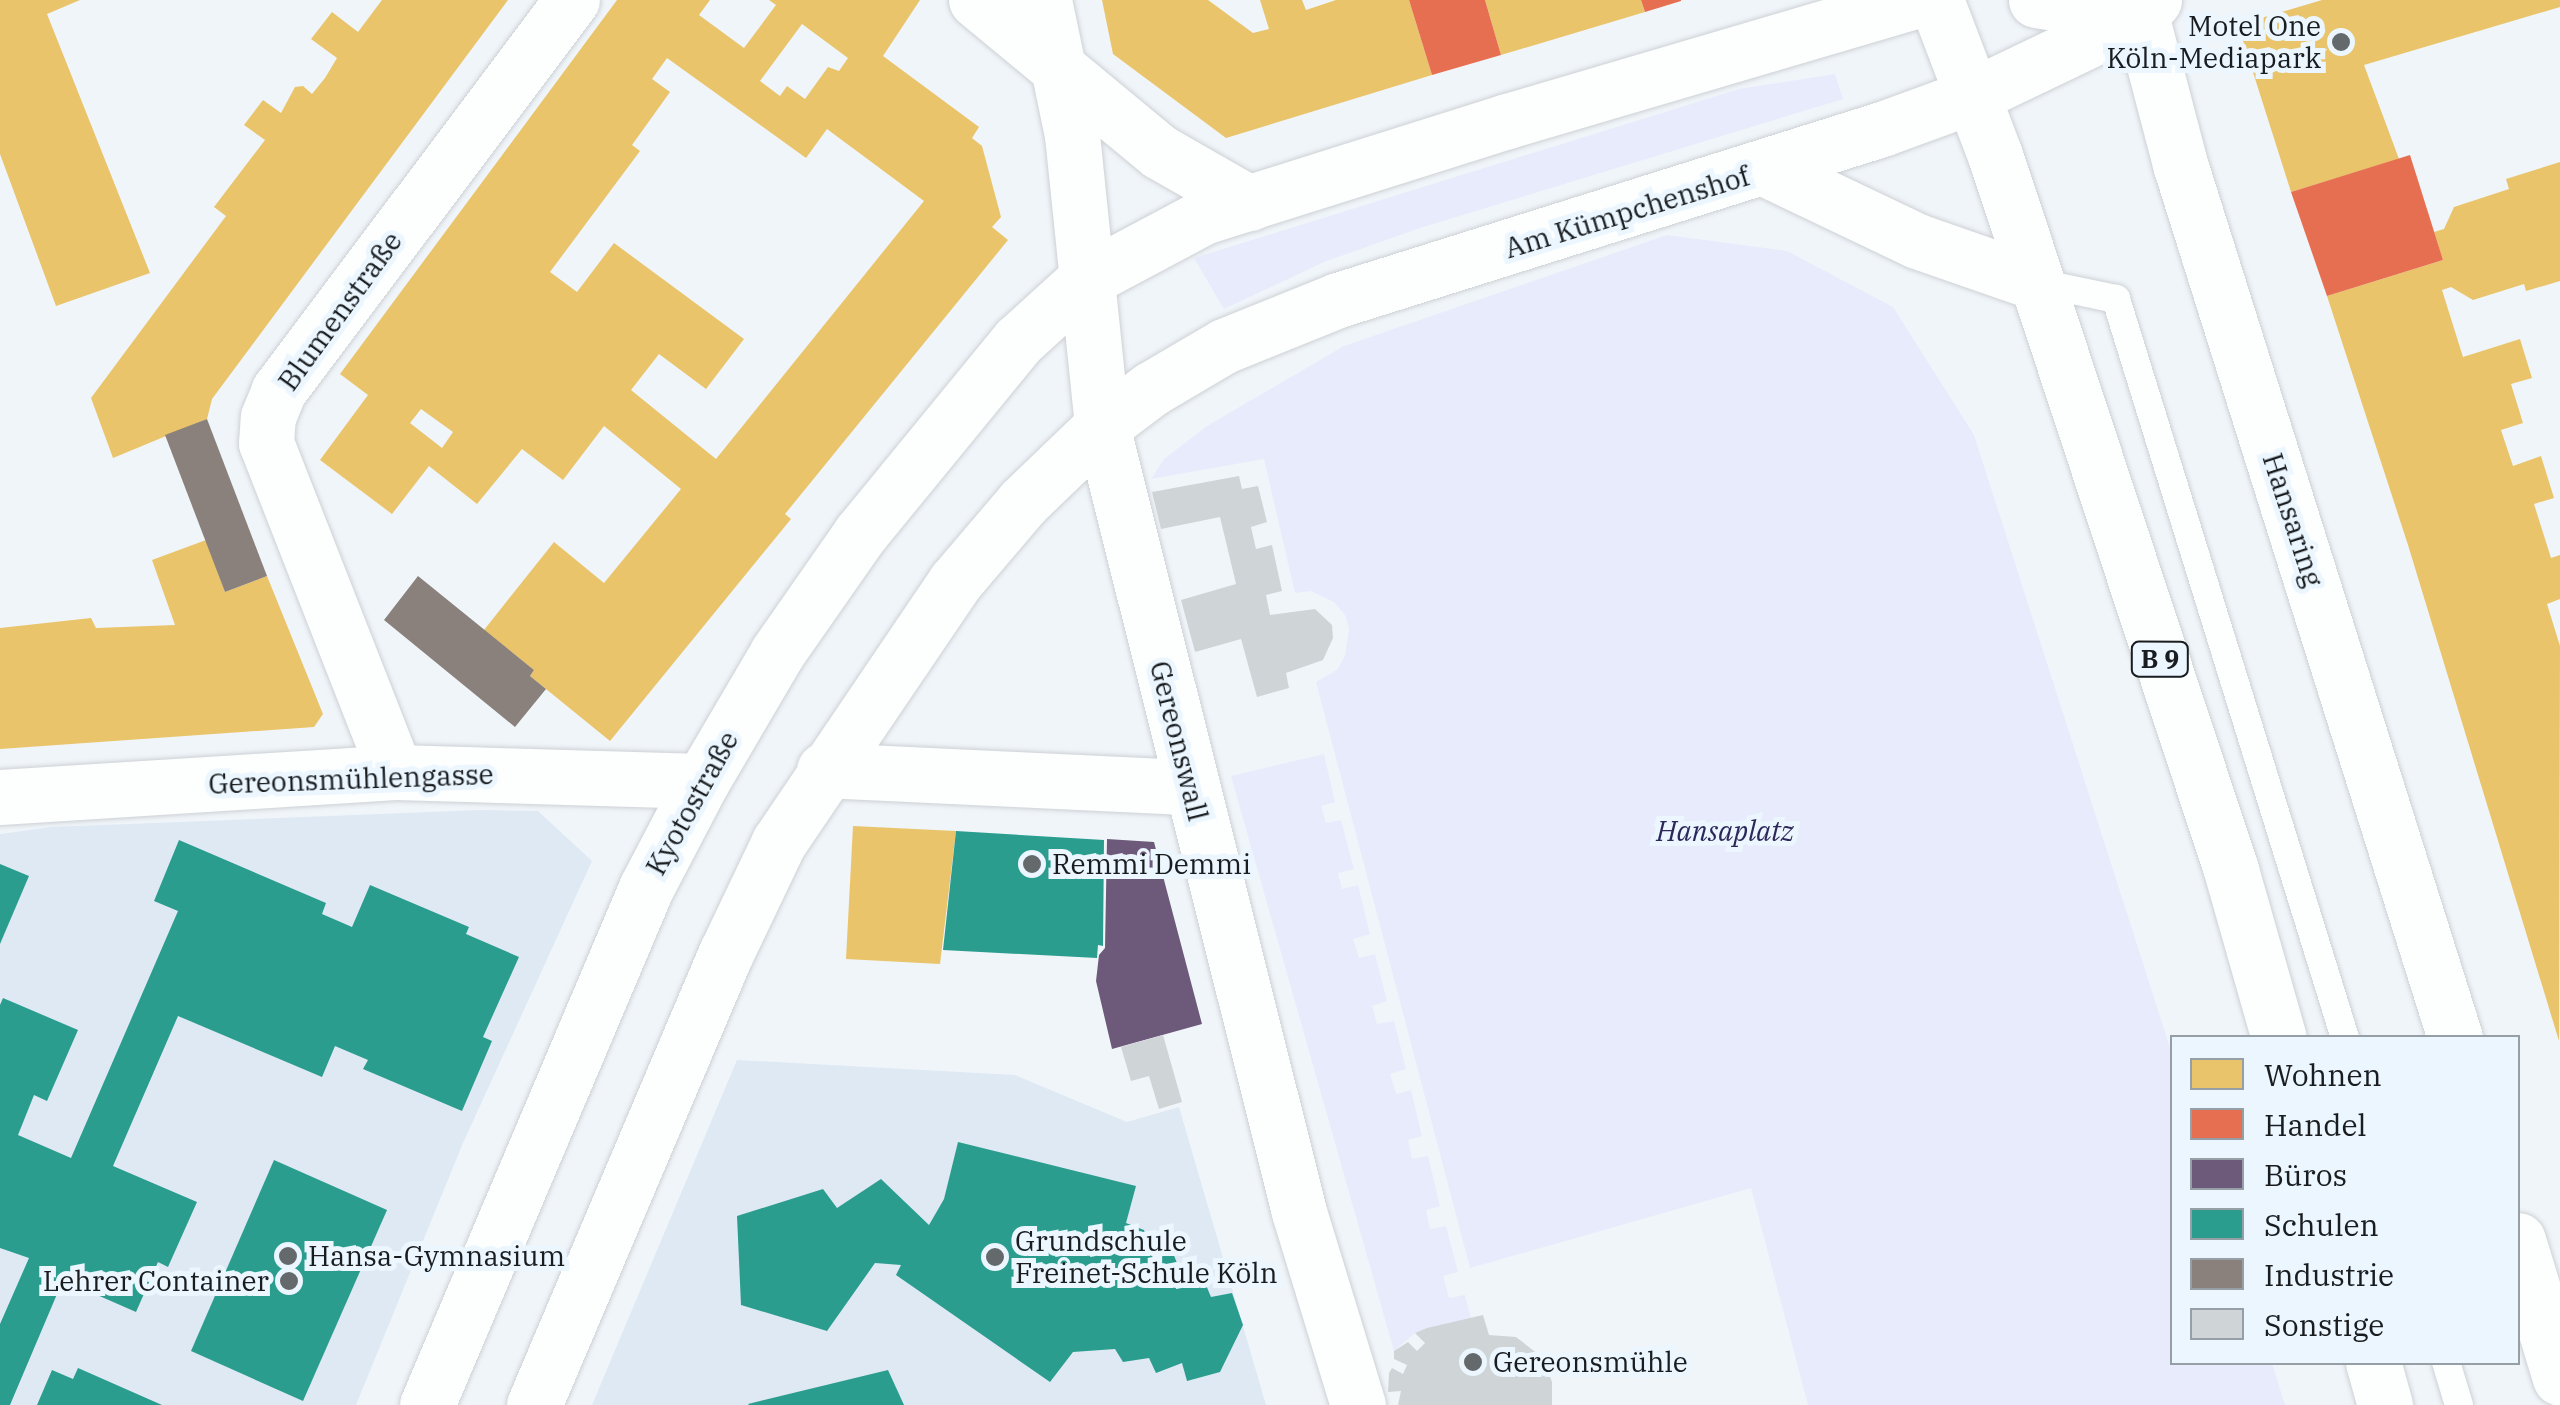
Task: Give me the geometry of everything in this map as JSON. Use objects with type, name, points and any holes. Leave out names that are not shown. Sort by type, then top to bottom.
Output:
[{"type":"main road","name":"Blumenstraße","points":[[395,772],[266,442],[268,417],[279,390],[572,0]]},
{"type":"main road","points":[[976,0],[1160,152],[1249,203]]},
{"type":"main road","name":"Gereonswall","points":[[1044,0],[1072,135],[1102,426],[1190,788],[1300,1212],[1358,1405]]},
{"type":"main road","points":[[1085,280],[1163,235],[1249,203],[1508,120],[1919,0]]},
{"type":"main road","name":"B 9","points":[[1936,0],[2035,282],[2230,870],[2278,1035]]},
{"type":"main road","points":[[2036,0],[2126,8]]},
{"type":"main road","name":"Am Kümpchenshof","points":[[1102,426],[1151,389],[1224,346],[1338,300],[1766,169],[1972,96],[2126,8]]},
{"type":"main road","name":"Hansaring","points":[[2126,8],[2134,44],[2153,68],[2455,1035]]},
{"type":"main road","points":[[1766,169],[1916,240],[2035,282]]},
{"type":"main road","name":"Kyotostraße","points":[[427,1405],[646,888],[702,781],[777,653],[860,534],[1018,341],[1085,280]]},
{"type":"main road","points":[[534,1405],[726,953],[779,842],[954,582],[1023,502],[1102,426]]},
{"type":"main road","points":[[824,770],[1190,788]]},
{"type":"main road","name":"Gereonsmühlengasse","points":[[0,797],[395,772],[702,781]]},
{"type":"main road","points":[[2520,1247],[2560,1378]]},
{"type":"main road","points":[[2374,1365],[2385,1405]]},
{"type":"lane","points":[[2035,282],[2116,299],[2344,1035]]},
{"type":"lane","points":[[2447,1365],[2459,1405]]},
{"type":"shaded area","points":[[538,811],[592,861],[463,1143],[356,1405],[0,1405],[0,834],[52,827]]},
{"type":"shaded area","points":[[737,1060],[1015,1075],[1127,1122],[1179,1107],[1266,1405],[592,1405]]},
{"type":"green space","points":[[1835,74],[1843,99],[1420,228],[1324,262],[1224,309],[1194,258],[1739,89]]},
{"type":"green space","name":"Hansaplatz","points":[[1667,235],[1787,251],[1893,307],[1974,435],[2170,1048],[2170,1365],[2273,1365],[2285,1405],[1808,1405],[1751,1188],[1470,1268],[1316,682],[1337,670],[1345,656],[1349,629],[1345,615],[1334,602],[1311,591],[1295,593],[1264,459],[1151,479],[1164,459],[1207,426],[1344,346]]},
{"type":"green space","points":[[1324,754],[1335,802],[1321,806],[1326,823],[1341,820],[1354,869],[1338,873],[1342,889],[1358,885],[1370,934],[1353,939],[1359,958],[1375,954],[1387,1001],[1372,1006],[1377,1024],[1394,1021],[1406,1069],[1390,1074],[1396,1094],[1411,1090],[1422,1136],[1408,1140],[1412,1159],[1428,1156],[1440,1206],[1426,1210],[1430,1229],[1446,1226],[1458,1272],[1443,1276],[1449,1298],[1465,1295],[1471,1318],[1415,1333],[1394,1351],[1231,776]]},
{"type":"building: Wohnen","points":[[0,0],[80,0],[47,14],[150,273],[56,306],[0,154]]},
{"type":"building: Wohnen","points":[[382,0],[508,0],[212,399],[207,419],[113,458],[91,398],[226,216],[214,207],[265,140],[244,125],[263,100],[281,113],[295,87],[303,86],[312,94],[325,78],[337,58],[311,39],[332,12],[358,32]]},
{"type":"building: Wohnen","points":[[617,0],[710,0],[699,15],[744,48],[776,5],[769,0],[920,0],[883,56],[979,127],[972,138],[982,146],[1001,217],[992,227],[1008,240],[785,514],[791,519],[610,741],[530,676],[534,670],[484,630],[554,542],[604,583],[681,489],[604,426],[563,480],[522,449],[477,504],[429,466],[392,514],[320,460],[368,395],[340,374]],"holes":[[[802,24],[848,58],[839,71],[828,67],[805,99],[787,86],[780,96],[760,81]],[[667,58],[806,158],[827,129],[924,201],[716,459],[631,390],[659,354],[706,389],[744,339],[614,243],[577,292],[550,272],[640,151],[632,145],[670,92],[652,79]],[[421,409],[453,432],[442,448],[410,423]]]},
{"type":"building: Wohnen","points":[[1102,0],[1208,0],[1253,33],[1269,29],[1260,0],[1302,0],[1306,10],[1336,0],[1409,0],[1432,75],[1226,138],[1113,54]]},
{"type":"building: Wohnen","points":[[1485,0],[1641,0],[1645,12],[1501,55]]},
{"type":"building: Wohnen","points":[[2322,0],[2560,0],[2560,7],[2364,65],[2399,159],[2291,192],[2238,25]]},
{"type":"building: Wohnen","points":[[2560,162],[2560,281],[2526,291],[2524,284],[2473,300],[2451,287],[2442,290],[2463,357],[2520,339],[2532,378],[2511,384],[2523,423],[2501,430],[2513,466],[2541,456],[2554,498],[2534,504],[2551,558],[2560,555],[2560,599],[2547,604],[2560,646],[2559,1041],[2408,545],[2327,296],[2443,260],[2434,232],[2444,229],[2454,207],[2509,189],[2506,179]]},
{"type":"building: Wohnen","points":[[206,540],[225,592],[267,576],[323,714],[314,727],[0,749],[0,628],[91,618],[96,628],[175,625],[152,560]]},
{"type":"building: Wohnen","points":[[853,826],[956,831],[940,964],[846,959]]},
{"type":"building: Handel","points":[[1409,0],[1485,0],[1501,55],[1432,75]]},
{"type":"building: Handel","points":[[1641,0],[1681,0],[1681,1],[1645,12]]},
{"type":"building: Handel","points":[[2410,155],[2443,260],[2327,296],[2291,192]]},
{"type":"building: Büros","points":[[1107,839],[1154,842],[1202,1024],[1112,1049],[1096,981],[1099,955],[1105,948]]},
{"type":"building: Schulen","points":[[956,831],[1104,840],[1103,946],[1098,945],[1097,958],[943,950]]},
{"type":"building: Schulen","points":[[179,840],[326,903],[322,914],[352,927],[370,885],[469,927],[466,934],[519,957],[483,1037],[492,1041],[462,1111],[363,1069],[368,1060],[335,1046],[322,1077],[178,1016],[113,1166],[197,1202],[168,1267],[158,1262],[136,1312],[63,1280],[10,1405],[0,1405],[0,1324],[29,1258],[0,1248],[0,1005],[3,998],[78,1030],[47,1101],[34,1095],[18,1135],[71,1158],[178,911],[154,901]]},
{"type":"building: Schulen","points":[[0,864],[29,876],[0,944]]},
{"type":"building: Schulen","points":[[958,1142],[1136,1186],[1126,1223],[1144,1230],[1153,1259],[1173,1253],[1183,1278],[1201,1273],[1211,1297],[1232,1293],[1243,1325],[1220,1372],[1187,1381],[1182,1363],[1156,1373],[1149,1358],[1123,1362],[1115,1349],[1073,1352],[1050,1382],[896,1275],[901,1265],[875,1263],[827,1331],[741,1305],[737,1216],[823,1189],[837,1208],[881,1179],[929,1225],[944,1199]]},
{"type":"building: Schulen","name":"Lehrer Container","points":[[274,1160],[387,1210],[303,1401],[191,1351]]},
{"type":"building: Schulen","points":[[78,1368],[162,1405],[37,1405],[52,1370],[73,1379]]},
{"type":"building: Schulen","points":[[888,1370],[904,1405],[748,1404]]},
{"type":"building: Industrie","points":[[207,419],[267,576],[225,592],[165,435]]},
{"type":"building: Industrie","points":[[418,576],[534,670],[530,676],[546,689],[515,727],[384,620]]},
{"type":"building: Sonstige","points":[[1239,476],[1242,489],[1258,486],[1267,522],[1251,527],[1256,549],[1272,545],[1282,591],[1266,595],[1270,615],[1315,609],[1332,625],[1333,638],[1323,660],[1286,673],[1289,688],[1257,697],[1241,639],[1195,652],[1181,600],[1236,584],[1220,517],[1161,529],[1152,492]]},
{"type":"building: Sonstige","points":[[1163,1035],[1182,1102],[1159,1109],[1149,1076],[1131,1081],[1121,1047]]},
{"type":"building: Sonstige","name":"Gereonsmühle","points":[[1483,1315],[1489,1335],[1516,1337],[1543,1358],[1552,1382],[1552,1405],[1398,1405],[1401,1391],[1388,1392],[1389,1373],[1392,1368],[1403,1374],[1407,1365],[1394,1359],[1394,1351],[1408,1342],[1417,1351],[1425,1343],[1415,1333],[1427,1328]]},
{"type":"place","name":"Motel One Köln-Mediapark","points":[[2341,42]]},
{"type":"place","name":"Remmi Demmi","points":[[1032,864]]},
{"type":"place","name":"Hansa-Gymnasium","points":[[288,1256]]},
{"type":"place","name":"Grundschule Freinet-Schule Köln","points":[[995,1257]]},
{"type":"place","name":"Lehrer Container","points":[[289,1281]]},
{"type":"place","name":"Gereonsmühle","points":[[1473,1362]]}]
